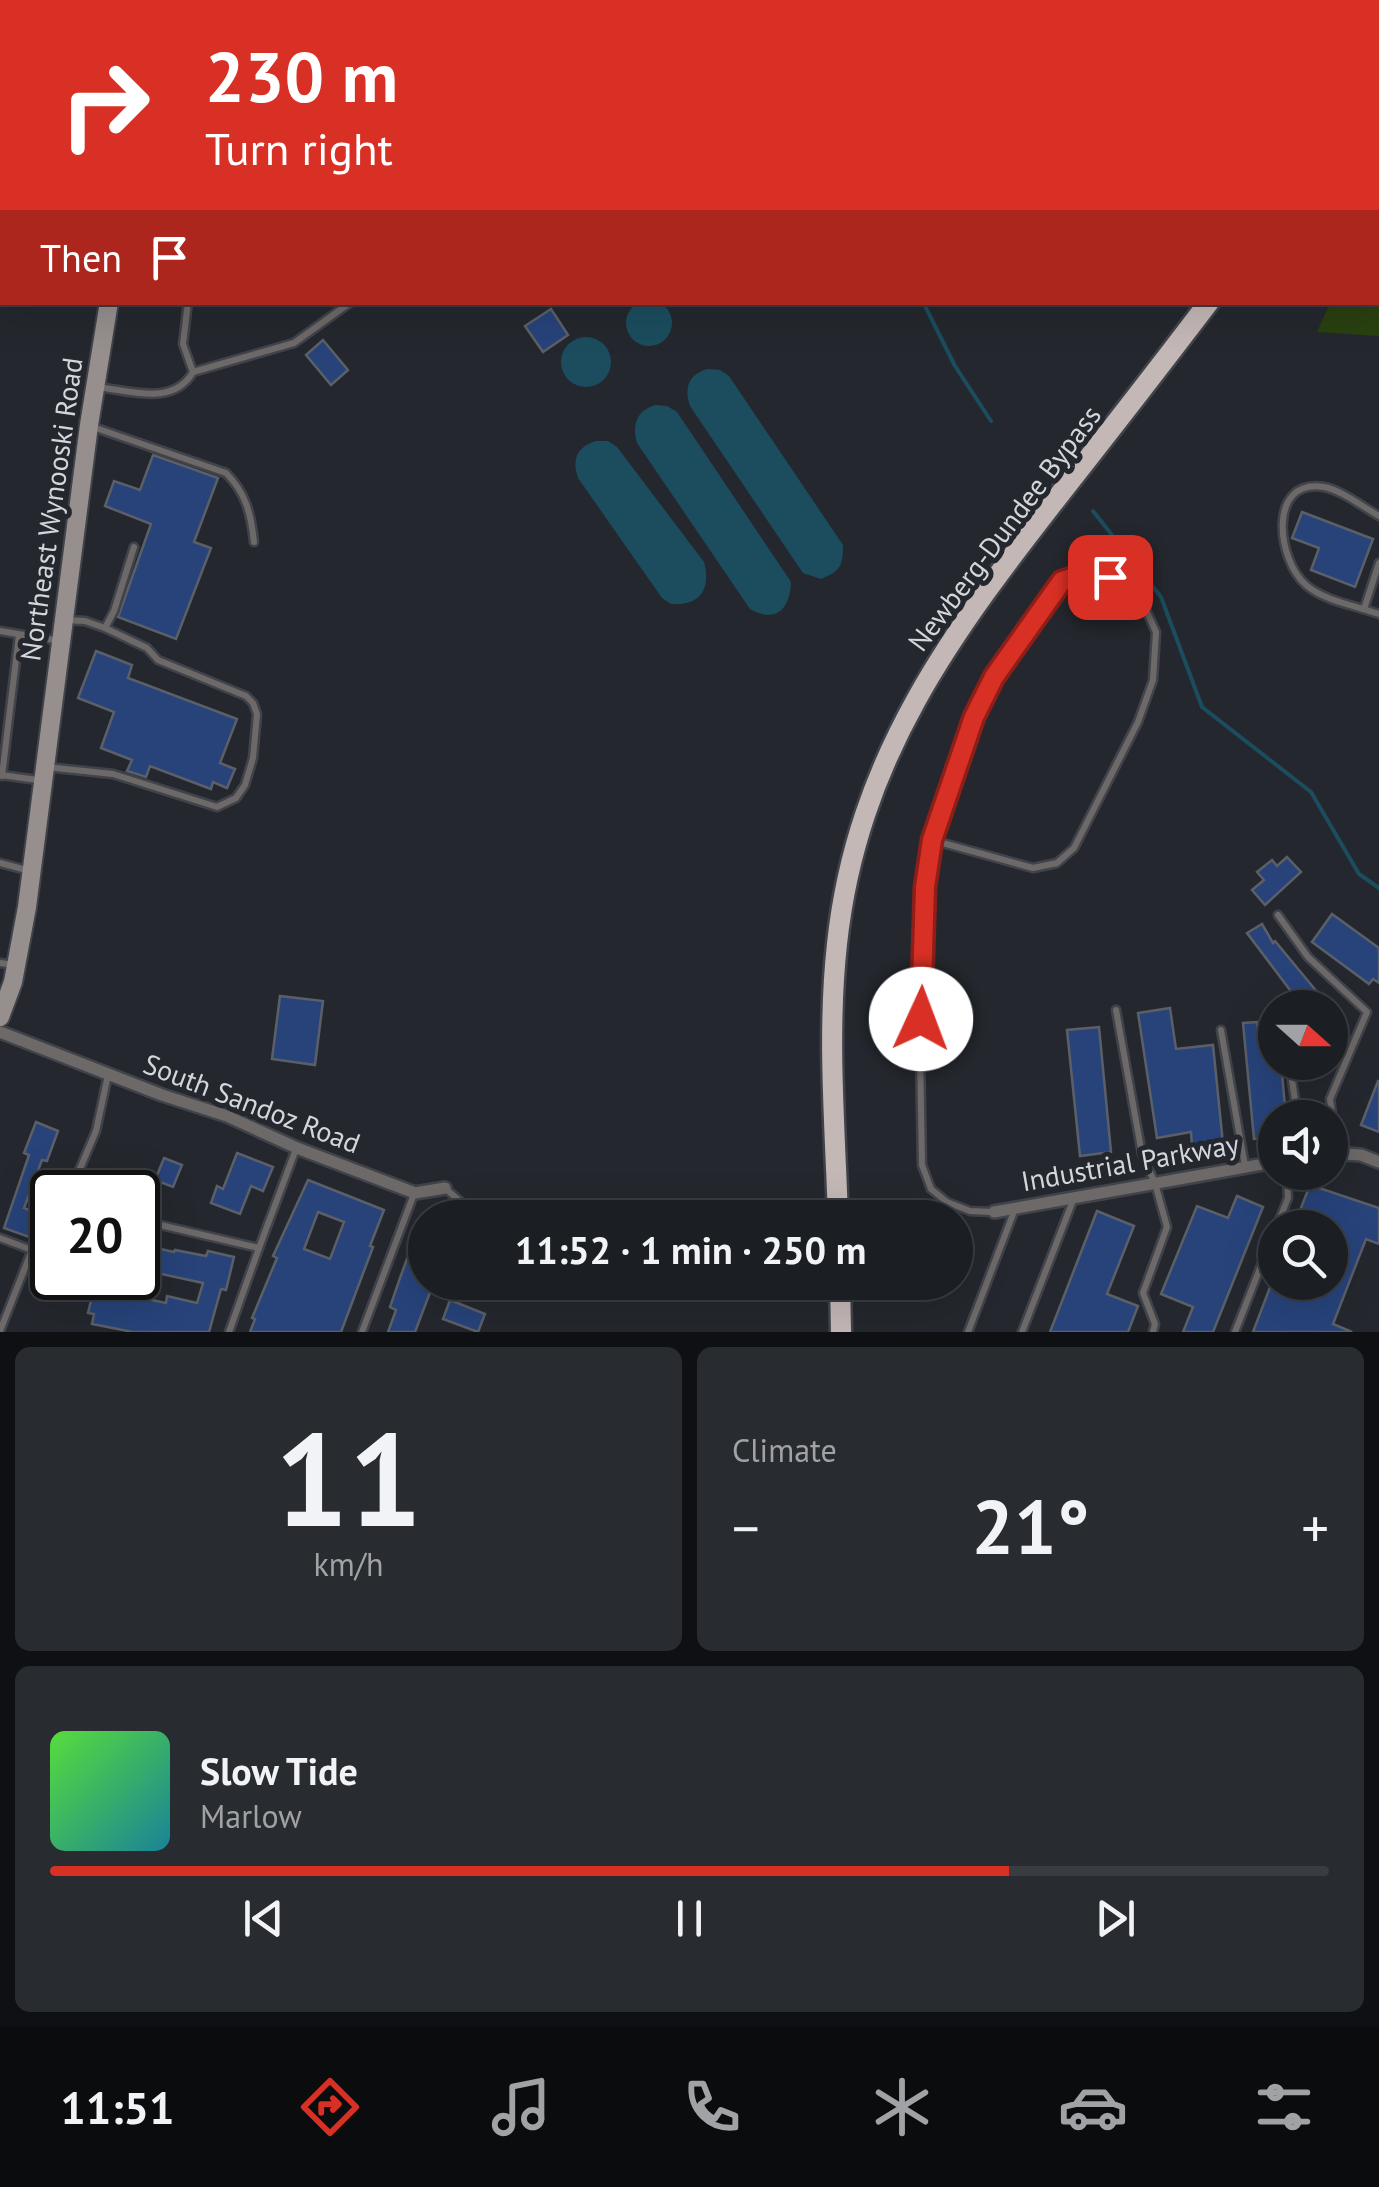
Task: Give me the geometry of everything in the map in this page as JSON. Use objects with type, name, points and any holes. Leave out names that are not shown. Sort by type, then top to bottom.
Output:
[{"type":"highway","name":"Newberg-Dundee Bypass","points":[[837,1200],[833,1067],[837,942],[854,856],[870,799],[892,744],[918,692],[983,594],[1206,305]]},
{"type":"highway","points":[[840,1300],[841,1332]]},
{"type":"main road","name":"Northeast Wynooski Road","points":[[0,1018],[8,964],[31,871],[94,386],[108,305]]},
{"type":"street","name":"South Sandoz Road","points":[[0,1032],[228,1116],[296,1148],[414,1193]]},
{"type":"street","points":[[1348,1154],[1379,1162]]},
{"type":"street","name":"Industrial Parkway","points":[[994,1212],[1258,1165]]},
{"type":"street","points":[[414,1193],[445,1188]]},
{"type":"lane","points":[[188,305],[183,344],[193,372]]},
{"type":"lane","points":[[94,386],[171,393],[187,382],[193,372],[294,343],[347,305]]},
{"type":"lane","points":[[89,425],[226,474],[241,488],[251,515],[254,542]]},
{"type":"lane","points":[[1379,516],[1325,487],[1297,489],[1290,496],[1282,524],[1284,546],[1297,574],[1309,588],[1379,614]]},
{"type":"lane","points":[[105,628],[134,548]]},
{"type":"lane","points":[[1364,608],[1379,563]]},
{"type":"lane","points":[[932,840],[1033,868],[1057,863],[1074,848],[1138,722],[1153,680],[1156,632],[1142,598],[1110,577],[1086,573],[1062,581],[994,677],[974,717],[932,840],[925,887],[921,1016],[922,1164],[932,1189],[947,1202],[970,1211],[994,1212]]},
{"type":"lane","points":[[19,635],[1,776],[114,774],[217,807],[236,798],[245,785],[253,758],[257,714],[253,703],[246,696],[158,660],[147,648],[105,628],[64,620]]},
{"type":"lane","points":[[0,631],[61,641]]},
{"type":"lane","points":[[0,863],[31,871]]},
{"type":"lane","points":[[1278,915],[1308,957],[1367,1012],[1330,1100]]},
{"type":"lane","points":[[1116,1010],[1142,1154],[1155,1183],[1167,1228],[1142,1293],[1156,1324],[1152,1332]]},
{"type":"lane","points":[[1221,1030],[1245,1168]]},
{"type":"lane","points":[[79,1170],[96,1131],[108,1074]]},
{"type":"lane","points":[[229,1332],[296,1148]]},
{"type":"lane","points":[[445,1188],[459,1200]]},
{"type":"lane","points":[[362,1332],[414,1193]]},
{"type":"lane","points":[[1022,1332],[1074,1198]]},
{"type":"lane","points":[[968,1332],[1016,1208]]},
{"type":"lane","points":[[160,1225],[260,1248]]},
{"type":"lane","points":[[0,1239],[30,1249]]},
{"type":"lane","points":[[0,1331],[30,1255]]},
{"type":"lane","points":[[1235,1332],[1258,1274]]},
{"type":"green space","points":[[1329,305],[1379,305],[1379,336],[1317,332]]},
{"type":"water","points":[[634,305],[664,305],[671,314],[671,332],[658,345],[640,345],[627,332],[627,314]]},
{"type":"water","points":[[586,337],[604,344],[611,362],[604,380],[586,387],[568,380],[561,362],[568,344]]},
{"type":"water","points":[[707,369],[729,376],[843,545],[841,563],[832,573],[821,579],[803,573],[690,406],[689,383]]},
{"type":"water","points":[[655,405],[677,412],[791,582],[785,606],[775,614],[750,609],[637,443],[637,420],[643,411]]},
{"type":"water","points":[[596,441],[608,441],[617,447],[704,562],[705,587],[690,602],[671,604],[662,598],[578,478],[577,455]]},
{"type":"building","points":[[551,309],[568,335],[543,352],[525,326]]},
{"type":"building","points":[[323,340],[348,370],[331,385],[306,355]]},
{"type":"building","points":[[153,455],[218,478],[194,542],[211,548],[176,639],[118,617],[151,524],[105,506],[114,481],[140,490]]},
{"type":"building","points":[[1302,512],[1373,539],[1355,587],[1311,570],[1319,548],[1292,538]]},
{"type":"building","points":[[96,651],[132,665],[128,678],[237,719],[220,763],[235,769],[227,788],[213,782],[211,789],[150,766],[146,777],[127,771],[132,760],[101,748],[114,712],[78,698]]},
{"type":"building","points":[[1287,857],[1301,872],[1265,905],[1252,890],[1264,880],[1257,872],[1272,860],[1277,866]]},
{"type":"building","points":[[1332,914],[1379,948],[1379,983],[1373,979],[1369,984],[1312,942]]},
{"type":"building","points":[[1262,924],[1273,943],[1316,990],[1290,990],[1247,933]]},
{"type":"building","points":[[280,996],[323,1001],[315,1065],[272,1059]]},
{"type":"building","points":[[1170,1008],[1176,1049],[1213,1045],[1223,1144],[1192,1147],[1191,1132],[1157,1138],[1138,1013]]},
{"type":"building","points":[[1257,1022],[1258,1080],[1283,1080],[1284,1100],[1258,1100],[1258,1139],[1254,1139],[1243,1023]]},
{"type":"building","points":[[1099,1027],[1111,1152],[1080,1156],[1067,1030]]},
{"type":"building","points":[[1379,1081],[1379,1132],[1361,1125]]},
{"type":"building","points":[[36,1122],[58,1131],[47,1161],[42,1160],[38,1170],[30,1170],[30,1192],[24,1208],[30,1210],[30,1237],[4,1228],[29,1155],[24,1153]]},
{"type":"building","points":[[237,1153],[273,1167],[263,1191],[251,1186],[240,1214],[211,1203],[217,1186],[223,1189]]},
{"type":"building","points":[[164,1158],[182,1165],[173,1187],[160,1182]]},
{"type":"building","points":[[308,1180],[384,1210],[341,1332],[250,1332],[277,1258],[273,1256]],"holes":[[[318,1212],[344,1222],[330,1259],[304,1249]]]},
{"type":"building","points":[[1308,1190],[1325,1190],[1379,1208],[1379,1244],[1366,1239],[1348,1285],[1348,1210],[1300,1210]]},
{"type":"building","points":[[1237,1196],[1263,1207],[1258,1210],[1258,1220],[1213,1332],[1183,1332],[1193,1307],[1161,1294],[1197,1206],[1228,1218]]},
{"type":"building","points":[[1097,1211],[1134,1226],[1107,1294],[1138,1306],[1128,1332],[1050,1332]]},
{"type":"building","points":[[160,1249],[206,1256],[208,1251],[234,1257],[209,1332],[133,1332],[92,1324],[94,1314],[88,1313],[91,1300],[166,1303],[167,1296],[197,1303],[203,1283],[160,1274]]},
{"type":"building","points":[[407,1259],[408,1300],[427,1300],[415,1332],[388,1332],[396,1310],[390,1307]]},
{"type":"building","points":[[450,1300],[485,1314],[478,1332],[443,1319]]},
{"type":"building","points":[[1265,1300],[1342,1300],[1333,1324],[1352,1332],[1253,1332]]},
{"type":"waterway","points":[[924,305],[955,366],[991,421]]},
{"type":"waterway","points":[[1093,511],[1161,597],[1202,707],[1311,792],[1359,874],[1379,888]]},
{"type":"route","points":[[921,1019],[925,887],[932,840],[974,717],[994,677],[1062,581],[1086,573],[1110,577]]}]
